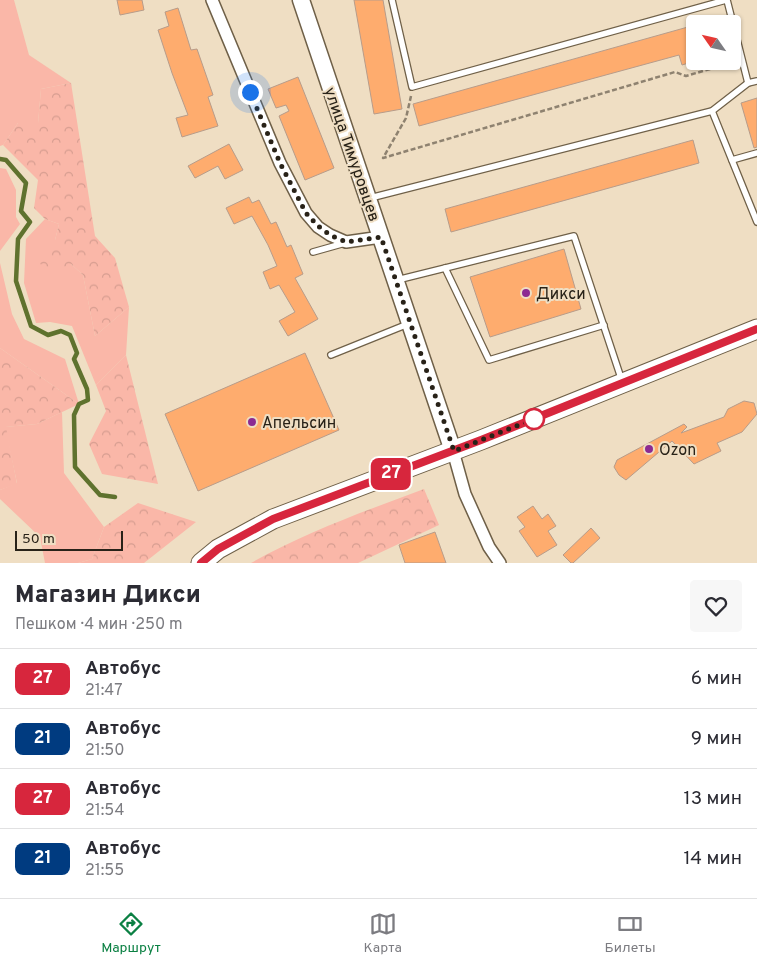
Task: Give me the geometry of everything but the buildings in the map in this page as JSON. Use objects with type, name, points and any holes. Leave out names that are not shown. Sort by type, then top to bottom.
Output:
[{"type":"main road","points":[[200,563],[218,549],[273,519],[454,451],[757,329]]},
{"type":"street","points":[[212,0],[280,163],[306,213],[330,235],[346,242],[381,237]]},
{"type":"street","name":"улица Тимуровцев","points":[[301,0],[454,451]]},
{"type":"street","points":[[454,451],[465,494],[489,547],[500,563]]},
{"type":"lane","points":[[392,0],[412,88],[726,0],[748,83]]},
{"type":"lane","points":[[368,198],[712,111],[748,83],[757,80]]},
{"type":"lane","points":[[712,111],[757,222]]},
{"type":"lane","points":[[732,160],[757,153]]},
{"type":"lane","points":[[396,281],[574,236],[623,383]]},
{"type":"lane","points":[[313,252],[346,242]]},
{"type":"lane","points":[[446,268],[489,360],[604,326]]},
{"type":"lane","points":[[331,355],[410,323]]},
{"type":"path","points":[[412,88],[406,118],[383,158],[675,72],[686,76],[742,60]]},
{"type":"green space","points":[[0,0],[14,0],[29,55],[71,83],[41,89],[38,123],[18,123],[3,145],[0,146]]},
{"type":"green space","points":[[71,83],[95,236],[115,258],[129,307],[95,336],[83,275],[71,264],[47,275],[37,258],[55,240],[59,224],[45,219],[34,208],[38,180],[3,145],[18,123],[38,123],[41,89]]},
{"type":"green space","points":[[0,168],[6,169],[16,190],[16,217],[20,224],[0,251]]},
{"type":"green space","points":[[45,219],[59,224],[55,240],[71,264],[83,275],[95,336],[129,307],[126,355],[96,385],[72,326],[50,322],[36,323],[24,283],[26,239]]},
{"type":"green space","points":[[0,263],[12,314],[24,339],[65,359],[79,404],[0,348]]},
{"type":"green space","points":[[0,348],[79,404],[37,424],[6,427],[17,484],[0,490]]},
{"type":"green space","points":[[126,355],[158,484],[102,474],[89,444],[106,411],[96,385]]},
{"type":"green space","points":[[62,412],[64,473],[104,527],[92,559],[78,563],[45,563],[40,537],[0,499],[0,490],[17,483],[5,427],[37,424]]},
{"type":"green space","points":[[424,489],[439,525],[358,563],[251,563],[314,532]]},
{"type":"green space","points":[[138,503],[196,522],[144,563],[78,563],[92,559],[104,527]]},
{"type":"waterway","points":[[0,159],[6,160],[26,183],[21,211],[30,222],[18,239],[16,281],[31,326],[48,335],[61,331],[70,335],[77,353],[74,359],[87,389],[88,400],[79,404],[74,415],[75,467],[100,495],[115,497]]},
{"type":"bus line","name":"27","points":[[201,563],[218,549],[273,519],[454,451],[757,329]]},
{"type":"place","name":"Дикси","points":[[526,293]]},
{"type":"place","name":"Апельсин","points":[[252,422]]},
{"type":"place","name":"Ozon","points":[[649,449]]},
{"type":"route","points":[[250,92],[280,163],[306,213],[330,235],[346,242],[381,237],[454,451],[536,418],[534,419]]}]
